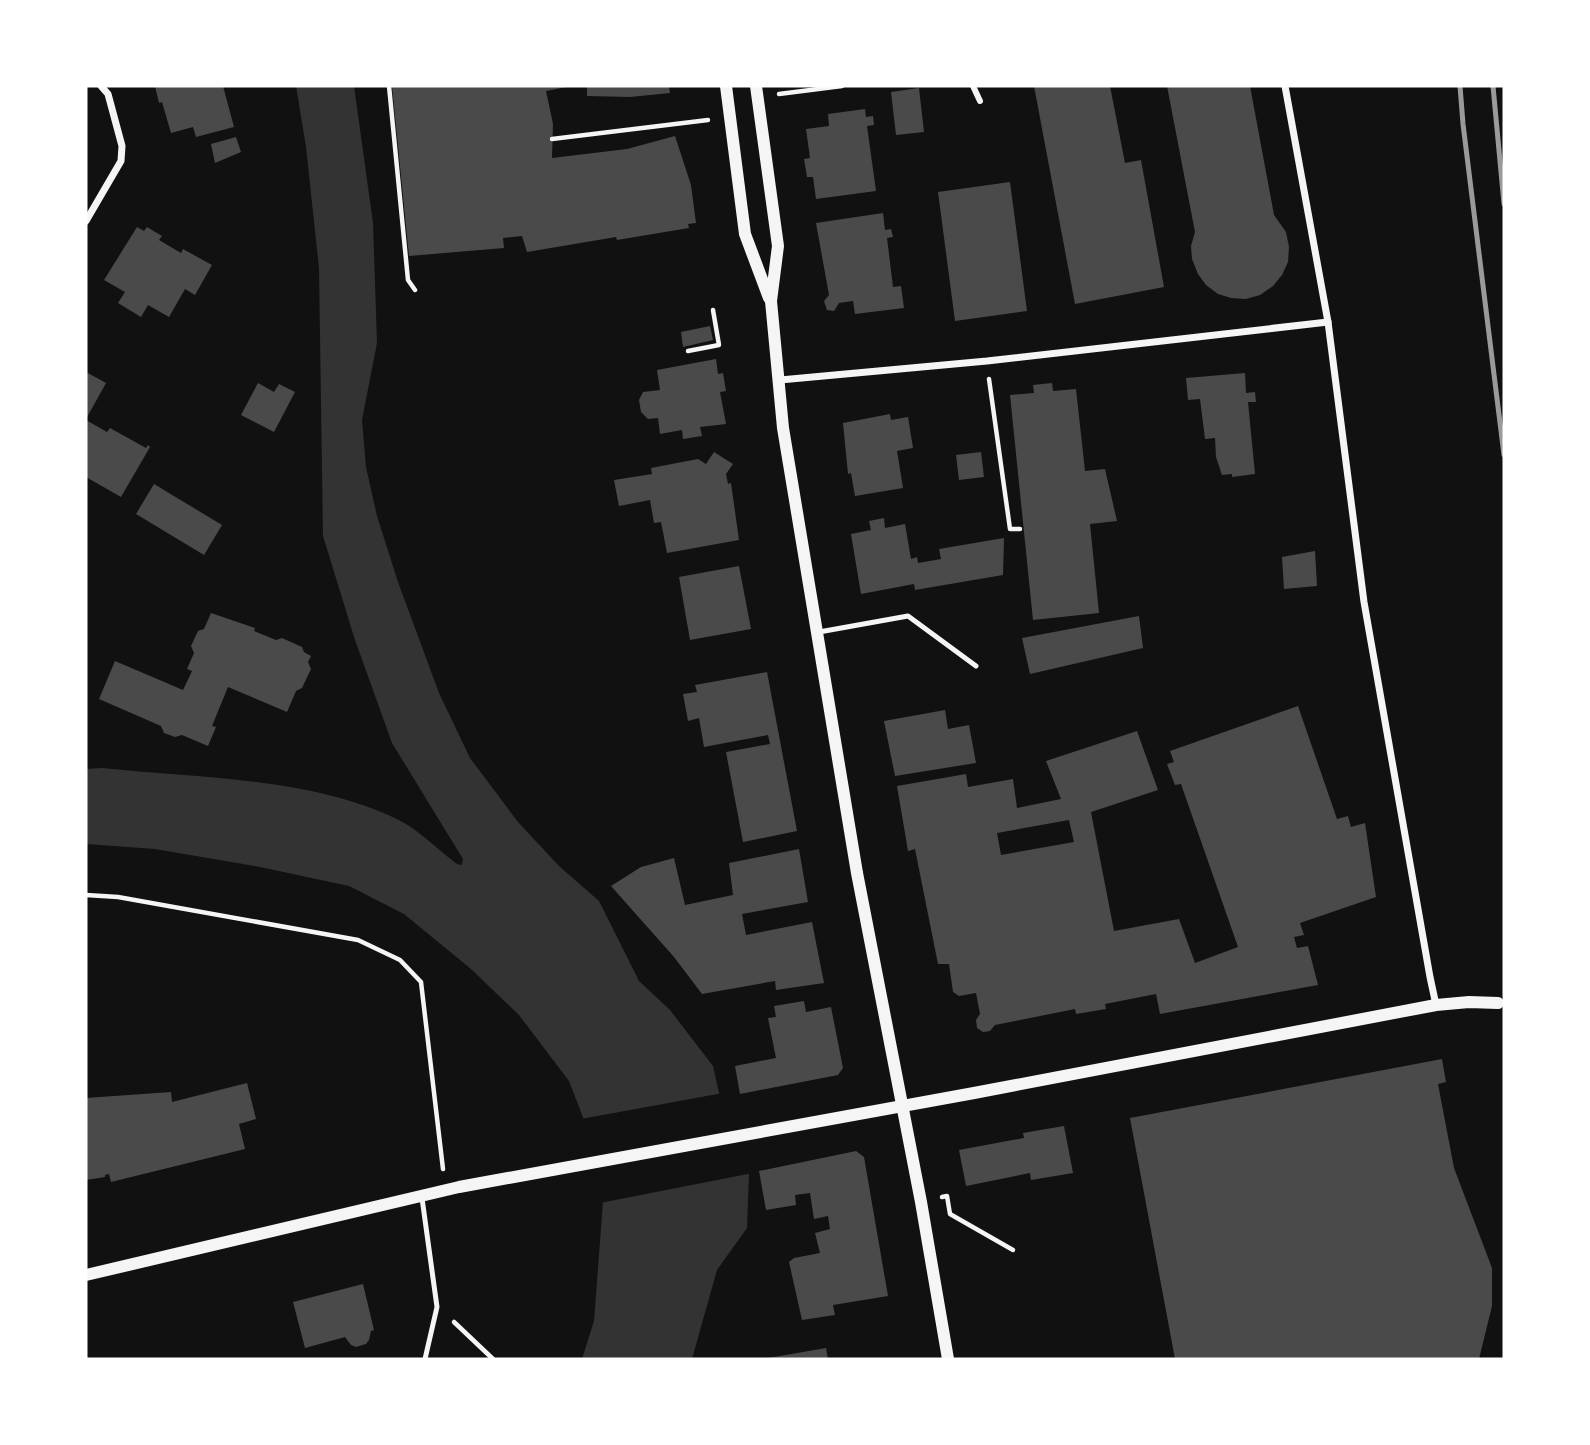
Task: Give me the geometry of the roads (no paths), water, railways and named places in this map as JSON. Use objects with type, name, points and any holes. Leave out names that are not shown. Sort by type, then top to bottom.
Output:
[{"type":"street","points":[[86,221],[121,161],[122,146],[108,94],[100,86]]},
{"type":"street","points":[[726,86],[745,234],[771,301]]},
{"type":"street","points":[[973,86],[980,102]]},
{"type":"street","points":[[1285,86],[1328,322],[1364,602],[1436,1005]]},
{"type":"street","points":[[756,92],[778,246],[771,301],[783,428],[857,873],[921,1202],[948,1359]]},
{"type":"street","points":[[780,380],[986,361],[1328,322]]},
{"type":"street","points":[[86,1275],[452,1189],[1436,1005],[1498,1003]]},
{"type":"lane","points":[[816,632],[908,616],[976,666]]},
{"type":"lane","points":[[421,1195],[437,1307],[425,1359]]},
{"type":"railway","points":[[1460,86],[1504,455]]},
{"type":"railway","points":[[1493,86],[1504,204]]}]
